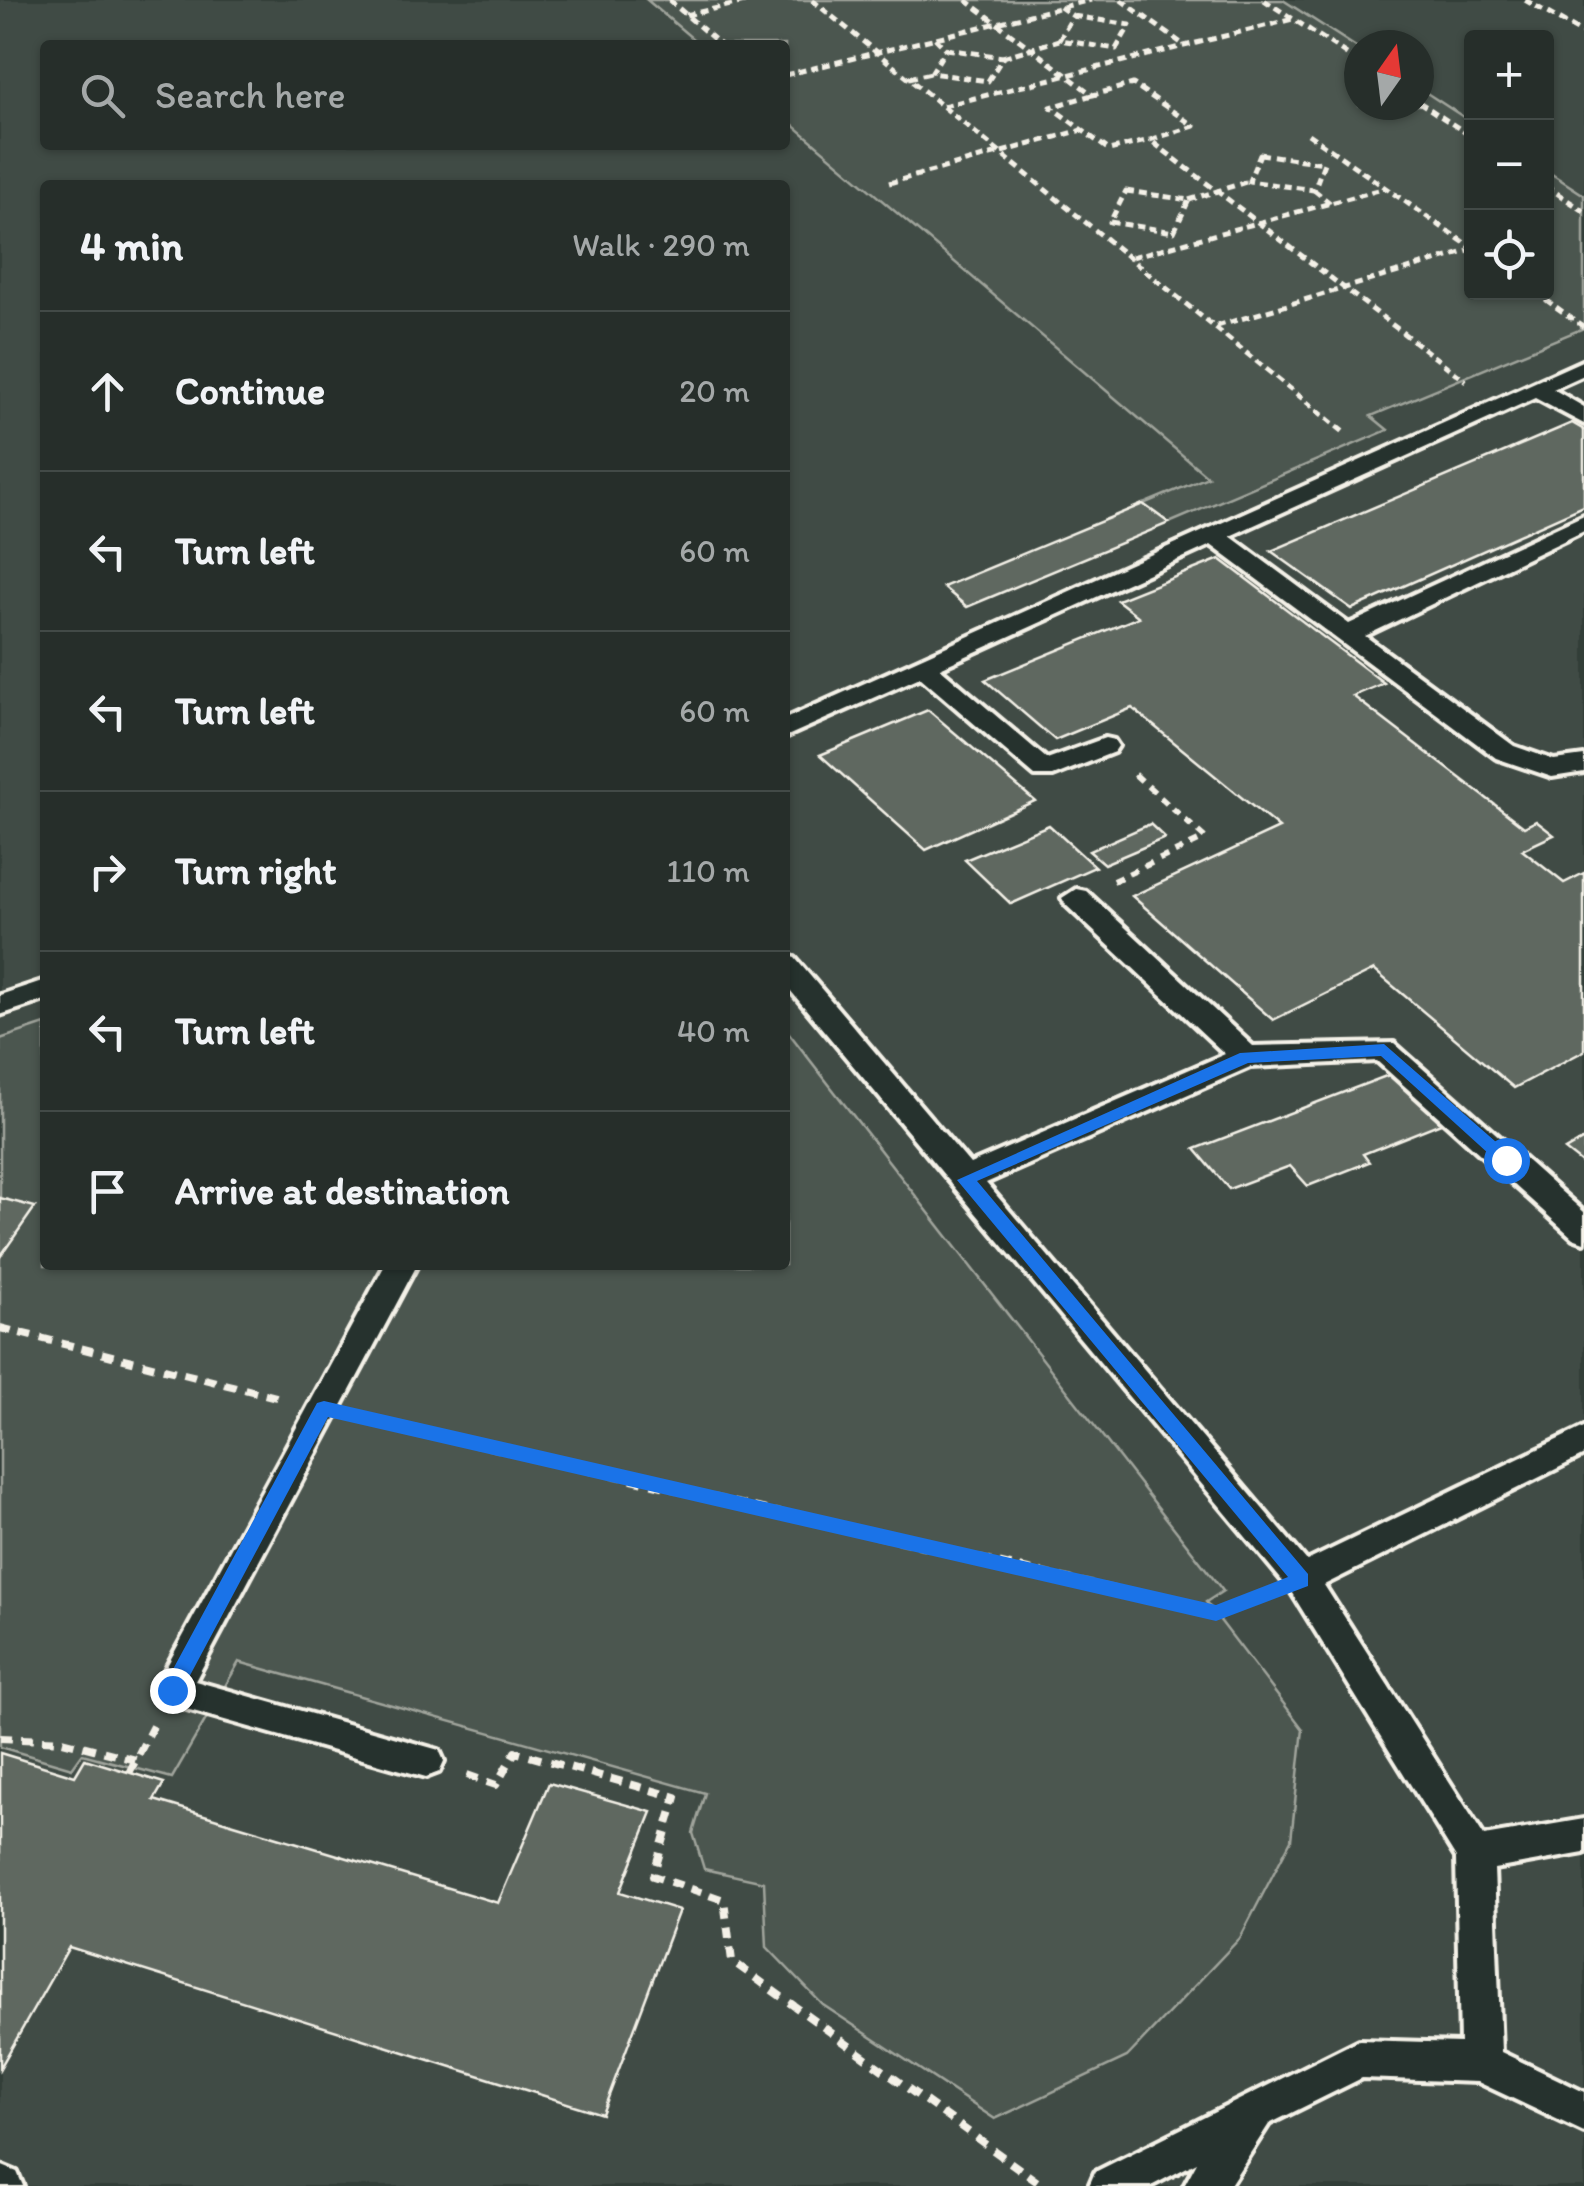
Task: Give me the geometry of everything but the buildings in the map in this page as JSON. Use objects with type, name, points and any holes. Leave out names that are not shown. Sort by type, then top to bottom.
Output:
[{"type":"lane","points":[[790,726],[1584,367]]},
{"type":"lane","points":[[1536,389],[1584,417]]},
{"type":"lane","points":[[1347,635],[1584,522]]},
{"type":"lane","points":[[1213,535],[1504,752],[1552,770],[1584,764]]},
{"type":"lane","points":[[922,666],[1044,770],[1105,746]]},
{"type":"lane","points":[[1076,898],[1246,1057]]},
{"type":"lane","points":[[790,970],[1302,1580],[1475,1855],[1481,2064]]},
{"type":"lane","points":[[0,1005],[40,992]]},
{"type":"lane","points":[[966,1180],[1246,1057],[1384,1050],[1584,1230]]},
{"type":"lane","points":[[398,1270],[172,1690],[426,1761]]},
{"type":"lane","points":[[1302,1580],[1584,1440]]},
{"type":"lane","points":[[1475,1855],[1584,1836]]},
{"type":"lane","points":[[1110,2186],[1359,2059],[1481,2064],[1584,2114]]},
{"type":"lane","points":[[1204,2186],[1255,2110]]},
{"type":"path","points":[[669,0],[714,40]]},
{"type":"path","points":[[686,15],[754,0]]},
{"type":"path","points":[[812,0],[1378,460]]},
{"type":"path","points":[[966,0],[1093,95]]},
{"type":"path","points":[[790,73],[1090,0]]},
{"type":"path","points":[[1121,0],[1185,46]]},
{"type":"path","points":[[1264,0],[1344,52]]},
{"type":"path","points":[[1525,0],[1584,34]]},
{"type":"path","points":[[1060,7],[1073,16],[1130,24],[1148,20]]},
{"type":"path","points":[[1058,40],[1073,16]]},
{"type":"path","points":[[943,106],[1294,19]]},
{"type":"path","points":[[1116,49],[1130,24]]},
{"type":"path","points":[[935,38],[946,49],[1002,57],[1058,40],[1116,49],[1131,59]]},
{"type":"path","points":[[931,73],[946,49]]},
{"type":"path","points":[[988,82],[1002,57]]},
{"type":"path","points":[[909,78],[931,73],[988,82],[1000,92]]},
{"type":"path","points":[[1133,84],[1194,126],[1109,150],[1052,107],[1093,95],[1133,84]]},
{"type":"path","points":[[1434,112],[1464,132]]},
{"type":"path","points":[[889,183],[1082,130]]},
{"type":"path","points":[[1308,134],[1464,243]]},
{"type":"path","points":[[1150,140],[1498,406]]},
{"type":"path","points":[[1248,181],[1260,154],[1324,163],[1342,158]]},
{"type":"path","points":[[1314,190],[1324,163]]},
{"type":"path","points":[[1110,222],[1126,191],[1189,200],[1248,181],[1314,190],[1330,203]]},
{"type":"path","points":[[1131,258],[1386,188]]},
{"type":"path","points":[[1554,191],[1584,211]]},
{"type":"path","points":[[1174,232],[1189,200]]},
{"type":"path","points":[[1094,227],[1110,222],[1174,232],[1188,242]]},
{"type":"path","points":[[1217,326],[1464,251]]},
{"type":"path","points":[[1546,300],[1584,327]]},
{"type":"path","points":[[1076,898],[1205,838],[1105,746]]},
{"type":"path","points":[[0,1328],[324,1408],[1216,1613],[1302,1580]]},
{"type":"path","points":[[0,1738],[62,1741],[136,1760]]},
{"type":"path","points":[[426,1761],[496,1785],[514,1752],[676,1797],[653,1876],[724,1900],[732,1961],[1043,2186]]},
{"type":"shaded area","points":[[0,0],[1584,0],[1584,2186],[0,2186]]},
{"type":"shaded area","points":[[647,0],[1283,0],[1344,39],[1344,120],[1434,120],[1434,98],[1464,117],[1464,300],[1554,300],[1554,176],[1584,195],[1584,328],[1371,416],[1388,430],[1169,523],[1143,504],[1208,477],[790,122],[790,40],[694,40]]},
{"type":"shaded area","points":[[40,1026],[40,1270],[790,1270],[790,1034],[1223,1591],[1206,1602],[1303,1729],[1291,1840],[1240,1938],[1127,2057],[995,2119],[823,2005],[767,1947],[764,1882],[704,1869],[693,1833],[705,1793],[239,1662],[172,1778],[82,1754],[72,1768],[0,1747],[0,1039]]},
{"type":"route","points":[[172,1690],[324,1408],[1216,1613],[1302,1580],[966,1180],[1246,1057],[1384,1050],[1506,1160]]}]
